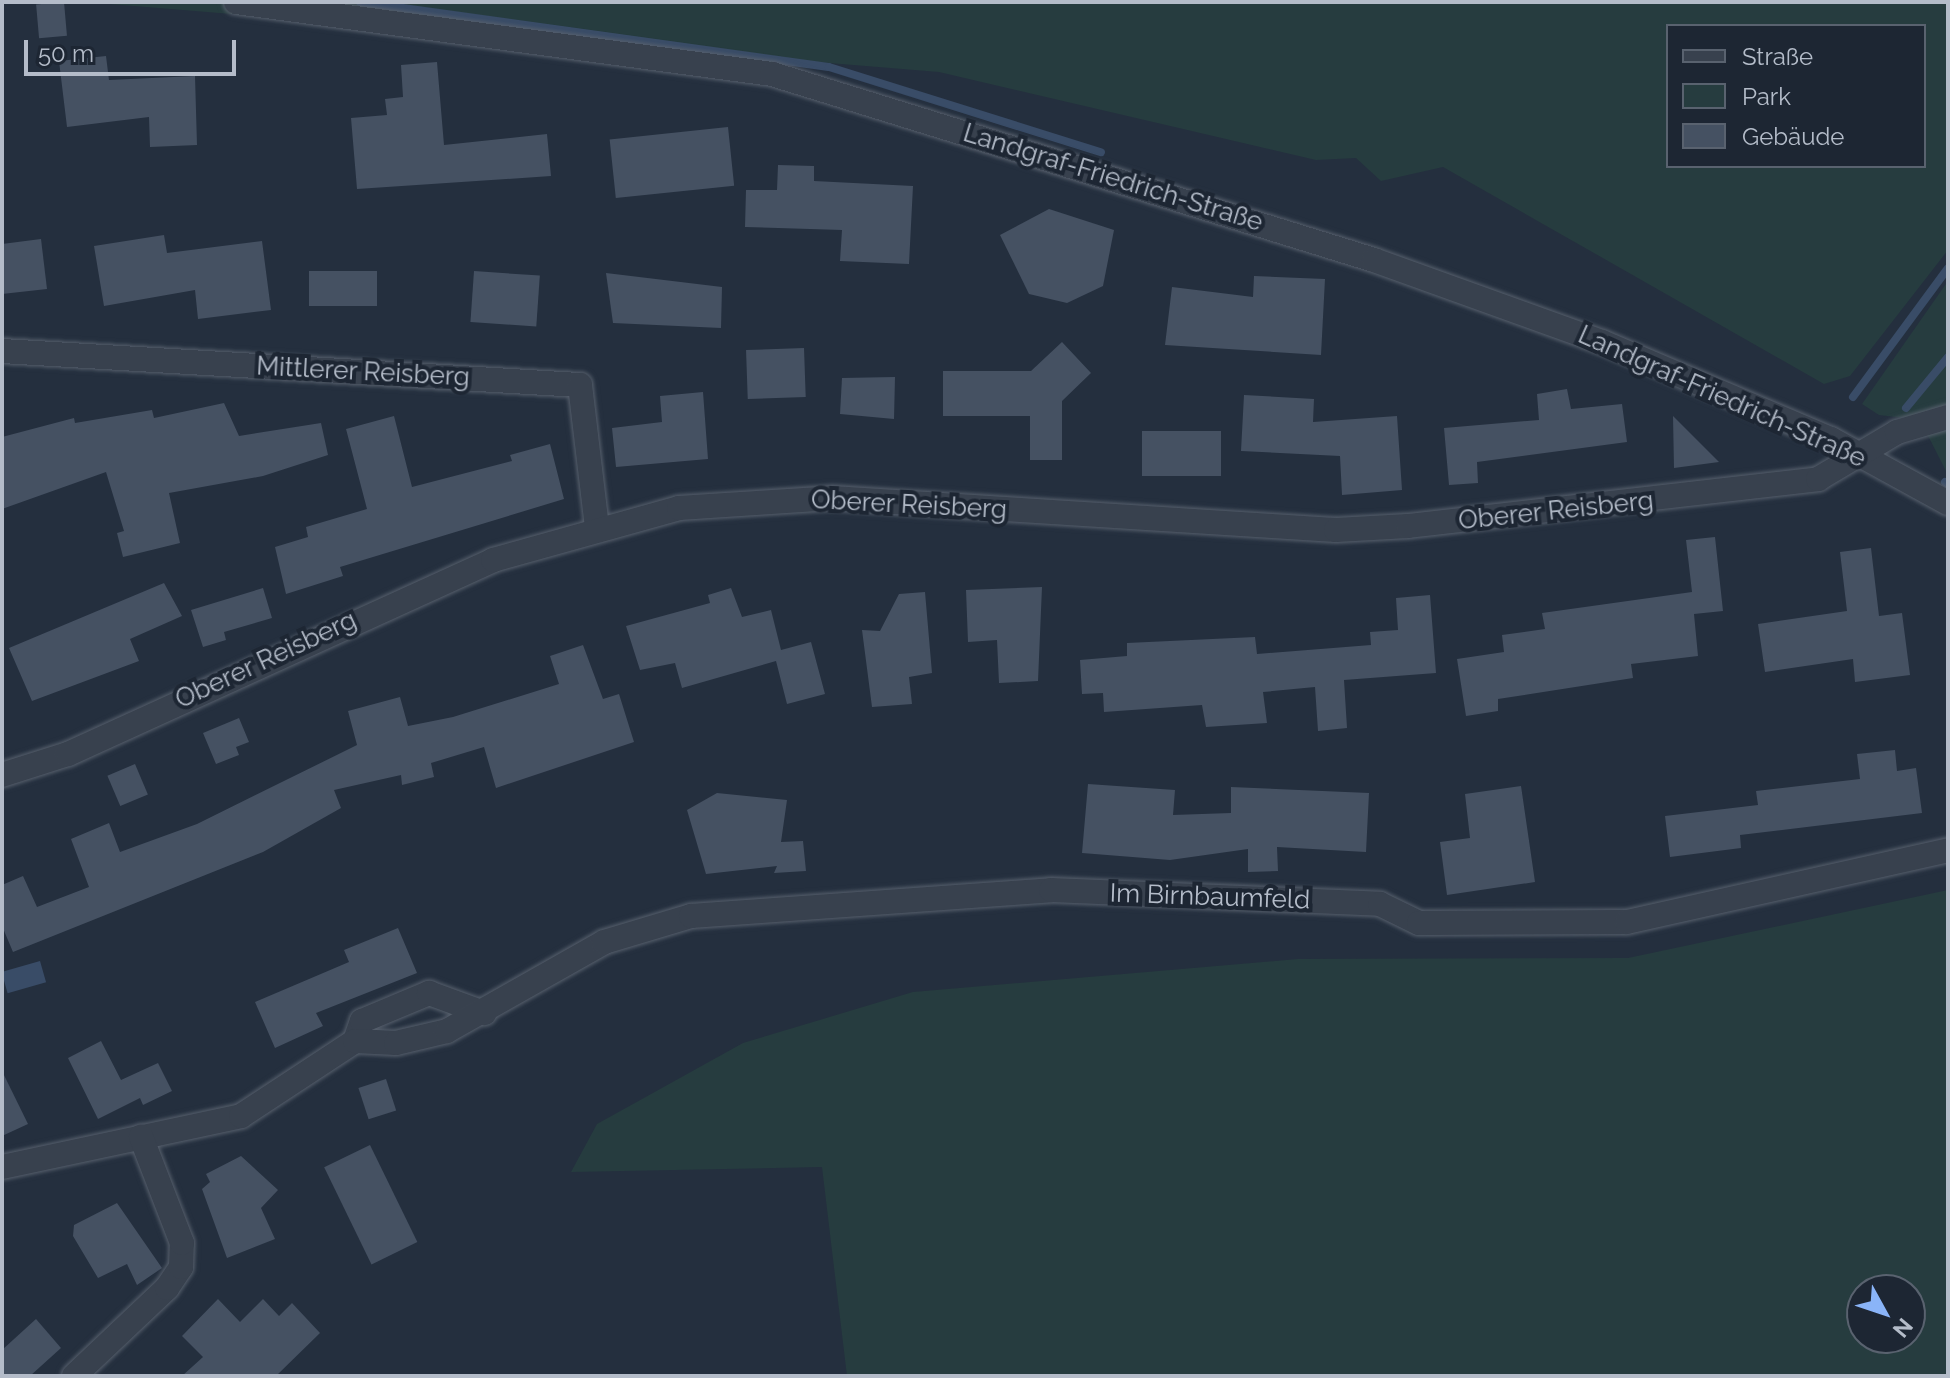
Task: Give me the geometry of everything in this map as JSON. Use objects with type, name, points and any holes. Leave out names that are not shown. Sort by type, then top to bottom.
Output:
[{"type":"street","name":"Landgraf-Friedrich-Straße","points":[[236,2],[772,74],[1374,260],[1602,342],[1860,456],[1948,503]]},
{"type":"street","name":"Mittlerer Reisberg","points":[[2,351],[580,385],[597,528]]},
{"type":"street","name":"Oberer Reisberg","points":[[2,775],[68,754],[493,560],[597,528],[679,508],[832,498],[1323,530],[1408,526],[1818,479],[1897,432],[1948,417]]},
{"type":"street","name":"Im Birnbaumfeld","points":[[355,1041],[417,1039],[484,1013],[604,942],[691,916],[1051,890],[1380,904],[1419,923],[1627,922],[1948,850]]},
{"type":"street","points":[[2,1167],[241,1116],[355,1041],[362,1021],[429,993],[484,1013]]},
{"type":"street","points":[[74,1376],[181,1267],[182,1243],[141,1137]]},
{"type":"green space","points":[[85,2],[1948,2],[1948,250],[1850,376],[1824,384],[1443,167],[1381,181],[1356,158],[1316,160],[939,72]]},
{"type":"green space","points":[[1948,281],[1948,475],[1920,420],[1879,415],[1862,404]]},
{"type":"green space","points":[[1948,890],[1948,1376],[847,1376],[822,1167],[571,1172],[597,1124],[743,1043],[913,992],[1298,959],[1628,958]]},
{"type":"water","points":[[40,961],[46,982],[8,993],[2,972]]},
{"type":"building","points":[[64,2],[67,36],[39,38],[36,4]]},
{"type":"building","points":[[106,56],[109,80],[195,76],[197,145],[150,147],[149,117],[67,127],[59,61]]},
{"type":"building","points":[[437,62],[444,145],[547,134],[551,176],[357,189],[351,118],[387,115],[385,99],[403,97],[401,65]]},
{"type":"building","points":[[728,127],[734,186],[616,198],[610,139]]},
{"type":"building","points":[[778,165],[814,166],[814,181],[913,186],[909,264],[840,261],[842,230],[745,227],[746,190],[777,190]]},
{"type":"building","points":[[1049,209],[1114,230],[1103,286],[1067,303],[1029,294],[1000,235]]},
{"type":"building","points":[[164,235],[167,253],[262,241],[271,310],[198,319],[195,290],[104,306],[94,246]]},
{"type":"building","points":[[41,239],[47,289],[2,294],[2,244]]},
{"type":"building","points":[[309,271],[377,271],[377,306],[309,306]]},
{"type":"building","points":[[474,271],[540,276],[536,326],[470,322]]},
{"type":"building","points":[[606,273],[722,287],[721,328],[613,323]]},
{"type":"building","points":[[1254,276],[1325,279],[1321,355],[1165,345],[1172,287],[1253,297]]},
{"type":"building","points":[[1062,342],[1091,373],[1062,401],[1062,460],[1030,460],[1030,416],[943,416],[943,371],[1031,371]]},
{"type":"building","points":[[804,348],[806,397],[748,399],[746,350]]},
{"type":"building","points":[[895,377],[894,419],[840,414],[842,378]]},
{"type":"building","points":[[1567,389],[1571,409],[1622,404],[1627,442],[1477,462],[1478,483],[1449,485],[1444,428],[1539,420],[1537,394]]},
{"type":"building","points":[[703,392],[708,459],[616,467],[612,428],[662,422],[660,396]]},
{"type":"building","points":[[1244,395],[1314,399],[1313,422],[1397,416],[1402,490],[1342,495],[1340,456],[1241,451]]},
{"type":"building","points":[[224,403],[239,436],[321,423],[328,455],[263,476],[169,493],[180,543],[123,557],[117,533],[124,531],[106,472],[2,509],[2,437],[74,418],[75,423],[152,410],[154,418]]},
{"type":"building","points":[[394,416],[412,487],[512,461],[510,455],[550,444],[564,499],[340,567],[343,576],[286,594],[275,547],[308,537],[306,527],[367,509],[346,429]]},
{"type":"building","points":[[1673,416],[1719,462],[1674,468]]},
{"type":"building","points":[[1142,431],[1221,431],[1221,476],[1142,476]]},
{"type":"building","points":[[1715,537],[1723,611],[1694,614],[1698,656],[1631,664],[1633,678],[1498,699],[1498,711],[1466,716],[1457,659],[1504,652],[1502,635],[1545,629],[1542,613],[1692,592],[1686,540]]},
{"type":"building","points":[[1871,548],[1879,616],[1902,613],[1910,675],[1855,682],[1853,659],[1765,672],[1758,624],[1847,611],[1840,552]]},
{"type":"building","points":[[164,583],[182,616],[130,639],[139,661],[32,701],[9,648]]},
{"type":"building","points":[[1042,587],[1038,681],[999,683],[997,640],[968,642],[966,590]]},
{"type":"building","points":[[263,588],[272,618],[224,632],[226,640],[203,647],[191,610]]},
{"type":"building","points":[[731,588],[742,617],[771,610],[781,650],[811,642],[825,694],[787,704],[776,661],[682,688],[675,663],[640,670],[626,626],[710,603],[708,595]]},
{"type":"building","points":[[925,592],[932,673],[909,677],[912,704],[872,707],[862,630],[880,631],[899,594]]},
{"type":"building","points":[[1430,595],[1436,673],[1344,680],[1347,728],[1318,731],[1315,687],[1263,692],[1267,723],[1206,727],[1202,705],[1104,712],[1103,693],[1082,694],[1080,660],[1127,656],[1127,643],[1255,637],[1257,654],[1371,645],[1370,632],[1398,630],[1396,598]]},
{"type":"building","points":[[583,645],[603,699],[619,694],[634,742],[496,788],[484,747],[431,763],[434,777],[402,785],[401,775],[334,790],[341,808],[263,852],[13,952],[2,926],[2,885],[23,876],[37,907],[89,887],[71,839],[109,823],[120,852],[197,824],[357,745],[348,711],[400,697],[408,726],[453,717],[559,684],[550,656]]},
{"type":"building","points":[[239,718],[249,742],[236,747],[239,755],[216,764],[203,733]]},
{"type":"building","points":[[1895,750],[1897,771],[1916,768],[1922,813],[1740,835],[1741,848],[1670,857],[1665,816],[1758,805],[1756,791],[1860,779],[1857,754]]},
{"type":"building","points":[[135,764],[148,794],[120,806],[107,776]]},
{"type":"building","points":[[1088,784],[1175,790],[1173,815],[1231,813],[1231,787],[1369,793],[1366,852],[1277,847],[1278,871],[1248,872],[1248,849],[1170,860],[1082,853]]},
{"type":"building","points":[[1521,786],[1535,882],[1447,895],[1440,842],[1470,838],[1465,794]]},
{"type":"building","points":[[717,793],[787,800],[781,842],[803,841],[806,871],[774,873],[777,866],[706,874],[687,810]]},
{"type":"building","points":[[398,928],[417,973],[316,1013],[323,1026],[275,1048],[255,1002],[349,962],[344,950]]},
{"type":"building","points":[[101,1041],[121,1080],[158,1063],[172,1091],[143,1105],[140,1098],[98,1119],[68,1058]]},
{"type":"building","points":[[2,1071],[28,1124],[2,1136]]},
{"type":"building","points":[[386,1079],[396,1110],[369,1119],[358,1088]]},
{"type":"building","points":[[370,1145],[417,1242],[372,1264],[324,1167]]},
{"type":"building","points":[[241,1156],[278,1190],[261,1208],[275,1239],[227,1258],[202,1189],[210,1182],[206,1174]]},
{"type":"building","points":[[117,1203],[162,1268],[137,1285],[127,1264],[98,1278],[73,1236],[74,1225]]},
{"type":"building","points":[[218,1299],[240,1322],[263,1299],[279,1316],[292,1303],[320,1333],[276,1376],[182,1376],[203,1357],[182,1336]]},
{"type":"building","points":[[36,1319],[61,1348],[30,1376],[2,1376],[2,1350]]},
{"type":"waterway","points":[[360,2],[829,67],[1101,152]]},
{"type":"waterway","points":[[1853,397],[1948,268]]},
{"type":"waterway","points":[[1906,408],[1948,357]]}]
